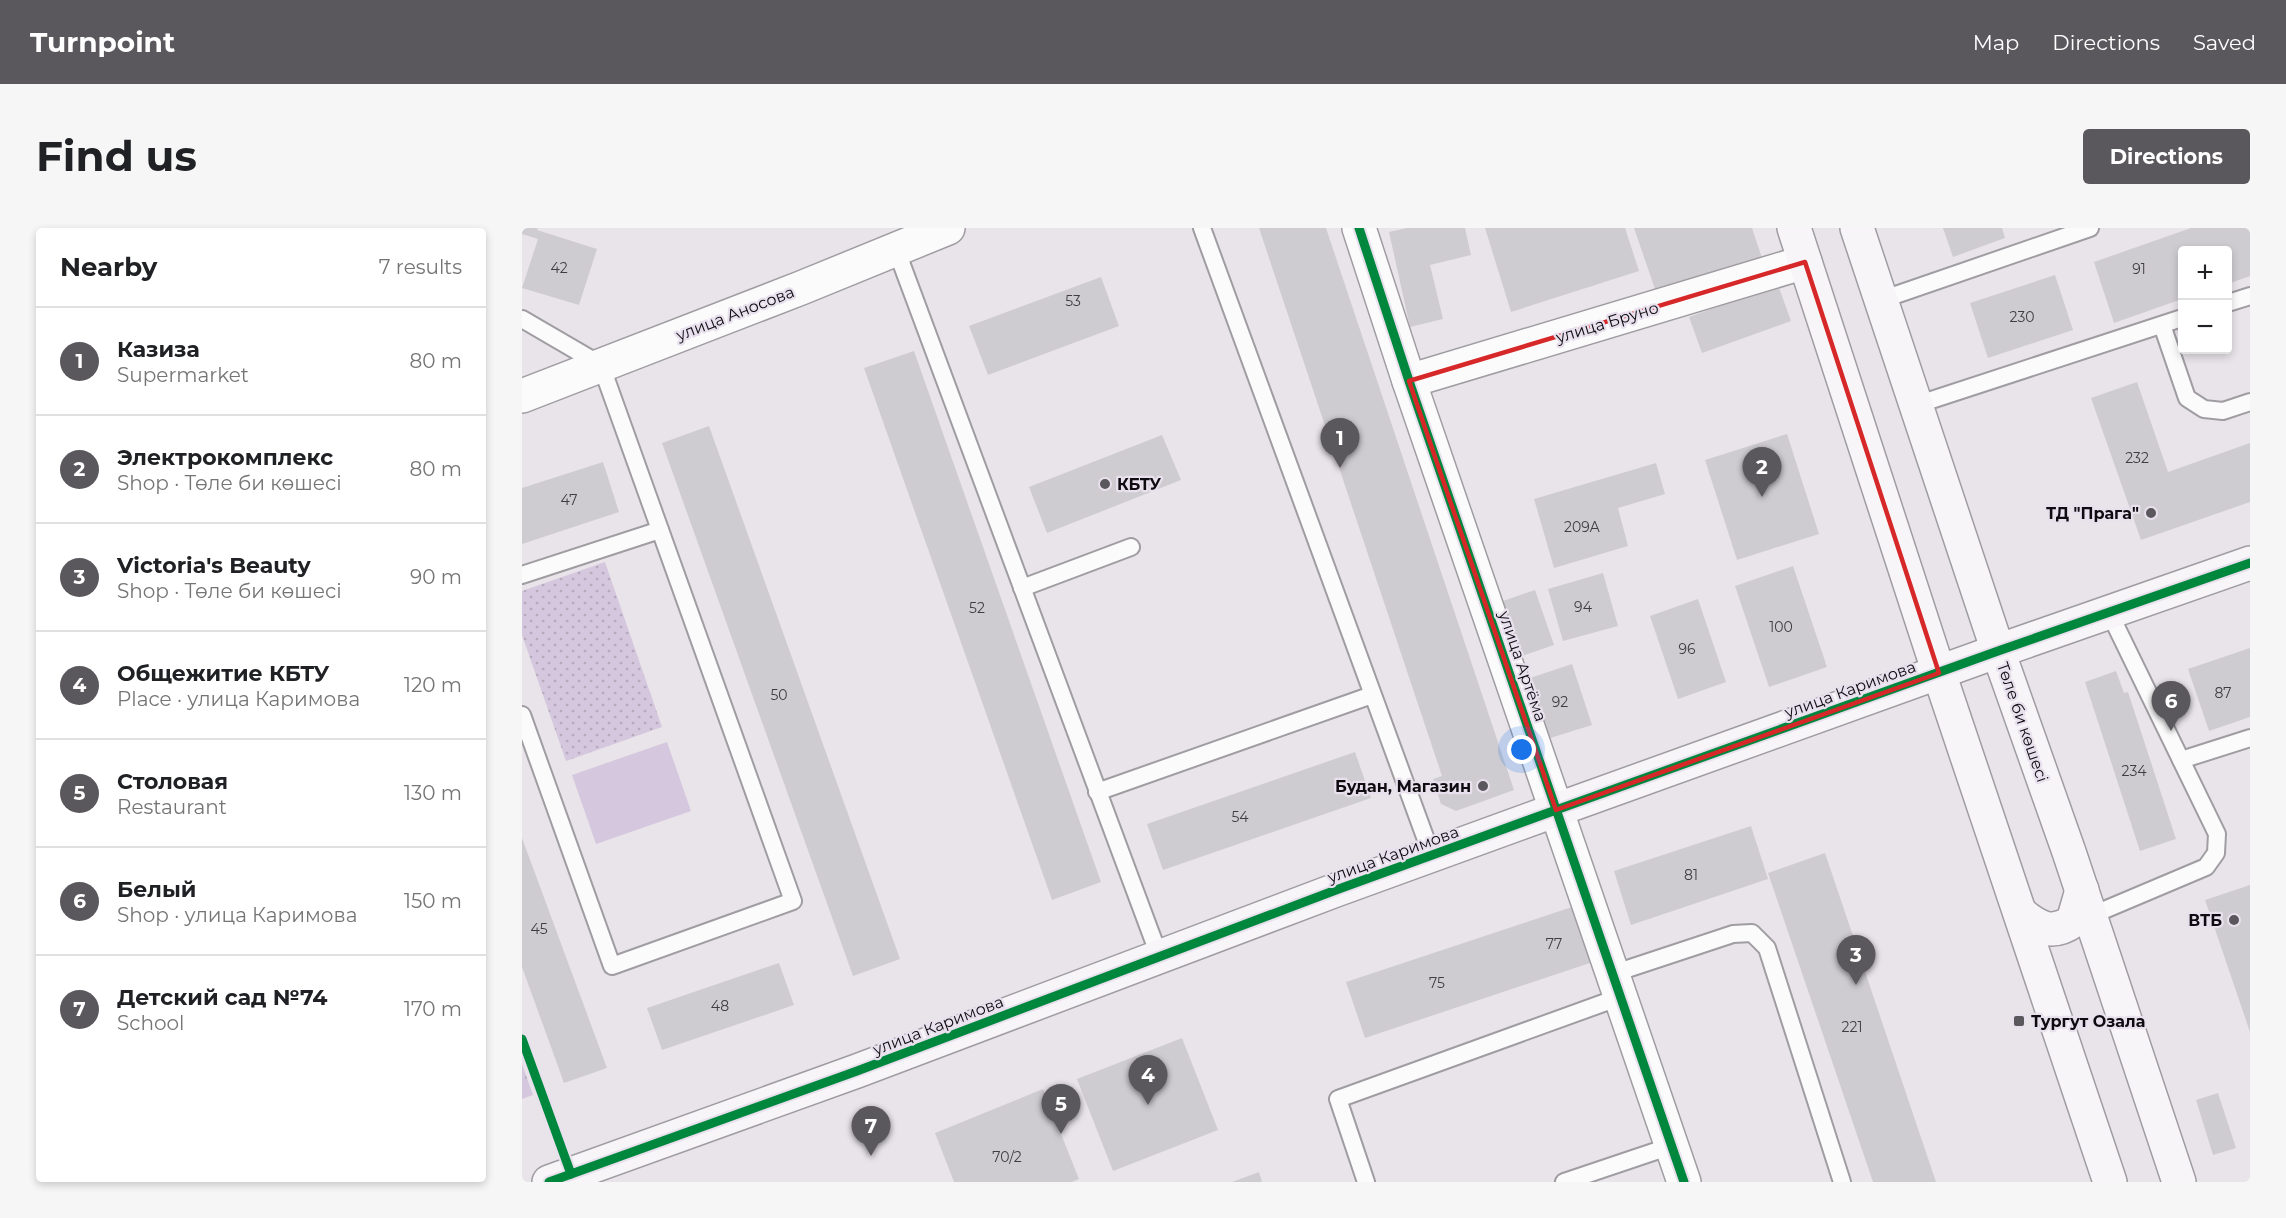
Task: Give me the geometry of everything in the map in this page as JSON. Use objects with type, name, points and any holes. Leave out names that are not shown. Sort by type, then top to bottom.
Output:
[{"type":"main road","points":[[1794,228],[2110,1182]]},
{"type":"main road","name":"Төле би көшесі","points":[[1857,228],[2179,1182]]},
{"type":"main road","name":"улица Каримова","points":[[549,1182],[857,1071],[1336,890],[1998,651],[2250,563]]},
{"type":"main road","points":[[2020,913],[2036,926],[2065,927],[2073,921],[2086,903]]},
{"type":"street","name":"улица Аносова","points":[[522,396],[948,228]]},
{"type":"street","name":"улица Артёма","points":[[1359,228],[1409,381],[1684,1182]]},
{"type":"street","name":"улица Бруно","points":[[1409,381],[1805,262]]},
{"type":"lane","points":[[1202,228],[1432,856]]},
{"type":"lane","points":[[1881,300],[2090,228]]},
{"type":"lane","points":[[896,249],[1160,958]]},
{"type":"lane","points":[[2232,302],[2250,296]]},
{"type":"lane","points":[[522,319],[601,365],[794,901],[612,966],[522,715]]},
{"type":"lane","points":[[1916,405],[2178,319]]},
{"type":"lane","points":[[2162,324],[2187,398],[2204,409],[2223,411],[2250,402]]},
{"type":"lane","points":[[522,574],[660,530]]},
{"type":"lane","points":[[1022,588],[1131,547]]},
{"type":"lane","points":[[2086,903],[2206,867],[2216,853],[2217,834],[2109,612]]},
{"type":"lane","points":[[1097,792],[1372,694]]},
{"type":"lane","points":[[2181,760],[2250,738]]},
{"type":"lane","points":[[1366,1182],[1338,1099],[1616,986],[1733,934],[1752,933],[1767,948],[1842,1182]]},
{"type":"lane","points":[[1564,1182],[1671,1146]]},
{"type":"highlighted area","points":[[1805,262],[1939,673],[1556,810],[1409,381]]},
{"type":"green space","points":[[605,562],[662,727],[566,761],[522,635],[522,591]]},
{"type":"green space","points":[[667,742],[691,811],[596,844],[572,775]]},
{"type":"green space","points":[[522,1064],[533,1095],[522,1099]]},
{"type":"building","points":[[522,228],[538,228],[537,230],[597,249],[579,305],[522,288],[538,239],[522,234]]},
{"type":"building","points":[[1259,228],[1326,228],[1514,790],[1456,811],[1441,804],[1433,779],[1442,776]]},
{"type":"building","points":[[1407,228],[1465,228],[1471,255],[1430,265],[1443,319],[1410,327],[1389,232]]},
{"type":"building","points":[[1485,228],[1625,228],[1639,271],[1511,312]]},
{"type":"building","points":[[1634,228],[1752,228],[1762,258],[1657,295]]},
{"type":"building","points":[[1943,228],[2002,228],[2005,238],[1953,257]]},
{"type":"building","points":[[2191,228],[2250,228],[2250,276],[2232,283],[2232,246],[2178,246],[2178,300],[2114,323],[2094,262]]},
{"type":"building","points":[[2055,275],[2073,330],[1988,358],[1970,303]]},
{"type":"building","points":[[1101,277],[1119,326],[988,375],[969,326]]},
{"type":"building","points":[[1778,285],[1791,321],[1702,353],[1689,317]]},
{"type":"building","points":[[914,351],[1101,882],[1052,900],[864,368]]},
{"type":"building","points":[[2137,382],[2168,472],[2250,443],[2250,502],[2141,540],[2091,398]]},
{"type":"building","points":[[709,426],[900,959],[853,976],[662,443]]},
{"type":"building","points":[[1787,434],[1819,534],[1737,560],[1705,460]]},
{"type":"building","name":"КБТУ","points":[[1162,435],[1181,480],[1047,533],[1029,487]]},
{"type":"building","points":[[603,462],[619,512],[522,544],[522,488]]},
{"type":"building","points":[[1656,463],[1665,494],[1618,508],[1628,546],[1554,568],[1534,499]]},
{"type":"building","points":[[1793,566],[1827,667],[1769,687],[1735,586]]},
{"type":"building","points":[[1603,573],[1618,626],[1563,641],[1548,589]]},
{"type":"building","points":[[1535,590],[1554,645],[1522,656],[1503,601]]},
{"type":"building","points":[[1698,599],[1726,682],[1678,699],[1650,616]]},
{"type":"building","points":[[2250,648],[2250,717],[2209,731],[2188,669]]},
{"type":"building","points":[[1572,664],[1592,725],[1547,739],[1527,679]]},
{"type":"building","points":[[2116,671],[2124,693],[2128,692],[2176,839],[2140,851],[2085,682]]},
{"type":"building","points":[[1355,752],[1371,798],[1163,870],[1147,824]]},
{"type":"building","points":[[1751,826],[1768,879],[1631,925],[1614,871]]},
{"type":"building","points":[[522,838],[607,1068],[564,1083],[522,967]]},
{"type":"building","points":[[1825,853],[1936,1182],[1873,1182],[1768,873]]},
{"type":"building","points":[[2250,885],[2250,1032],[2205,900]]},
{"type":"building","points":[[1581,904],[1599,960],[1365,1038],[1346,982]]},
{"type":"building","points":[[779,963],[794,1005],[662,1050],[647,1008]]},
{"type":"building","points":[[1182,1038],[1218,1130],[1113,1171],[1077,1079]]},
{"type":"building","points":[[1043,1089],[1079,1179],[1072,1182],[954,1182],[935,1133]]},
{"type":"building","points":[[2218,1093],[2236,1148],[2213,1155],[2196,1100]]},
{"type":"building","points":[[1259,1172],[1262,1182],[1232,1182]]},
{"type":"cycle path","points":[[1359,228],[1409,381],[1684,1182]]},
{"type":"cycle path","points":[[549,1182],[857,1071],[1336,890],[1998,651],[2250,563]]},
{"type":"cycle path","points":[[522,1039],[571,1174]]},
{"type":"place","name":"Казиза","points":[[1340,468]]},
{"type":"place","name":"КБТУ","points":[[1105,484]]},
{"type":"place","name":"Электрокомплекс","points":[[1762,497]]},
{"type":"place","name":"ТД \"Прага\"","points":[[2151,513]]},
{"type":"place","name":"Белый","points":[[2171,731]]},
{"type":"place","name":"Будан, Магазин","points":[[1483,786]]},
{"type":"place","name":"ВТБ","points":[[2234,920]]},
{"type":"place","name":"Victoria's Beauty","points":[[1856,985]]},
{"type":"place","name":"Тургут Озала","points":[[2019,1021]]},
{"type":"place","name":"Общежитие КБТУ","points":[[1148,1105]]},
{"type":"place","name":"Столовая","points":[[1061,1134]]},
{"type":"place","name":"Детский сад №74","points":[[871,1156]]}]
